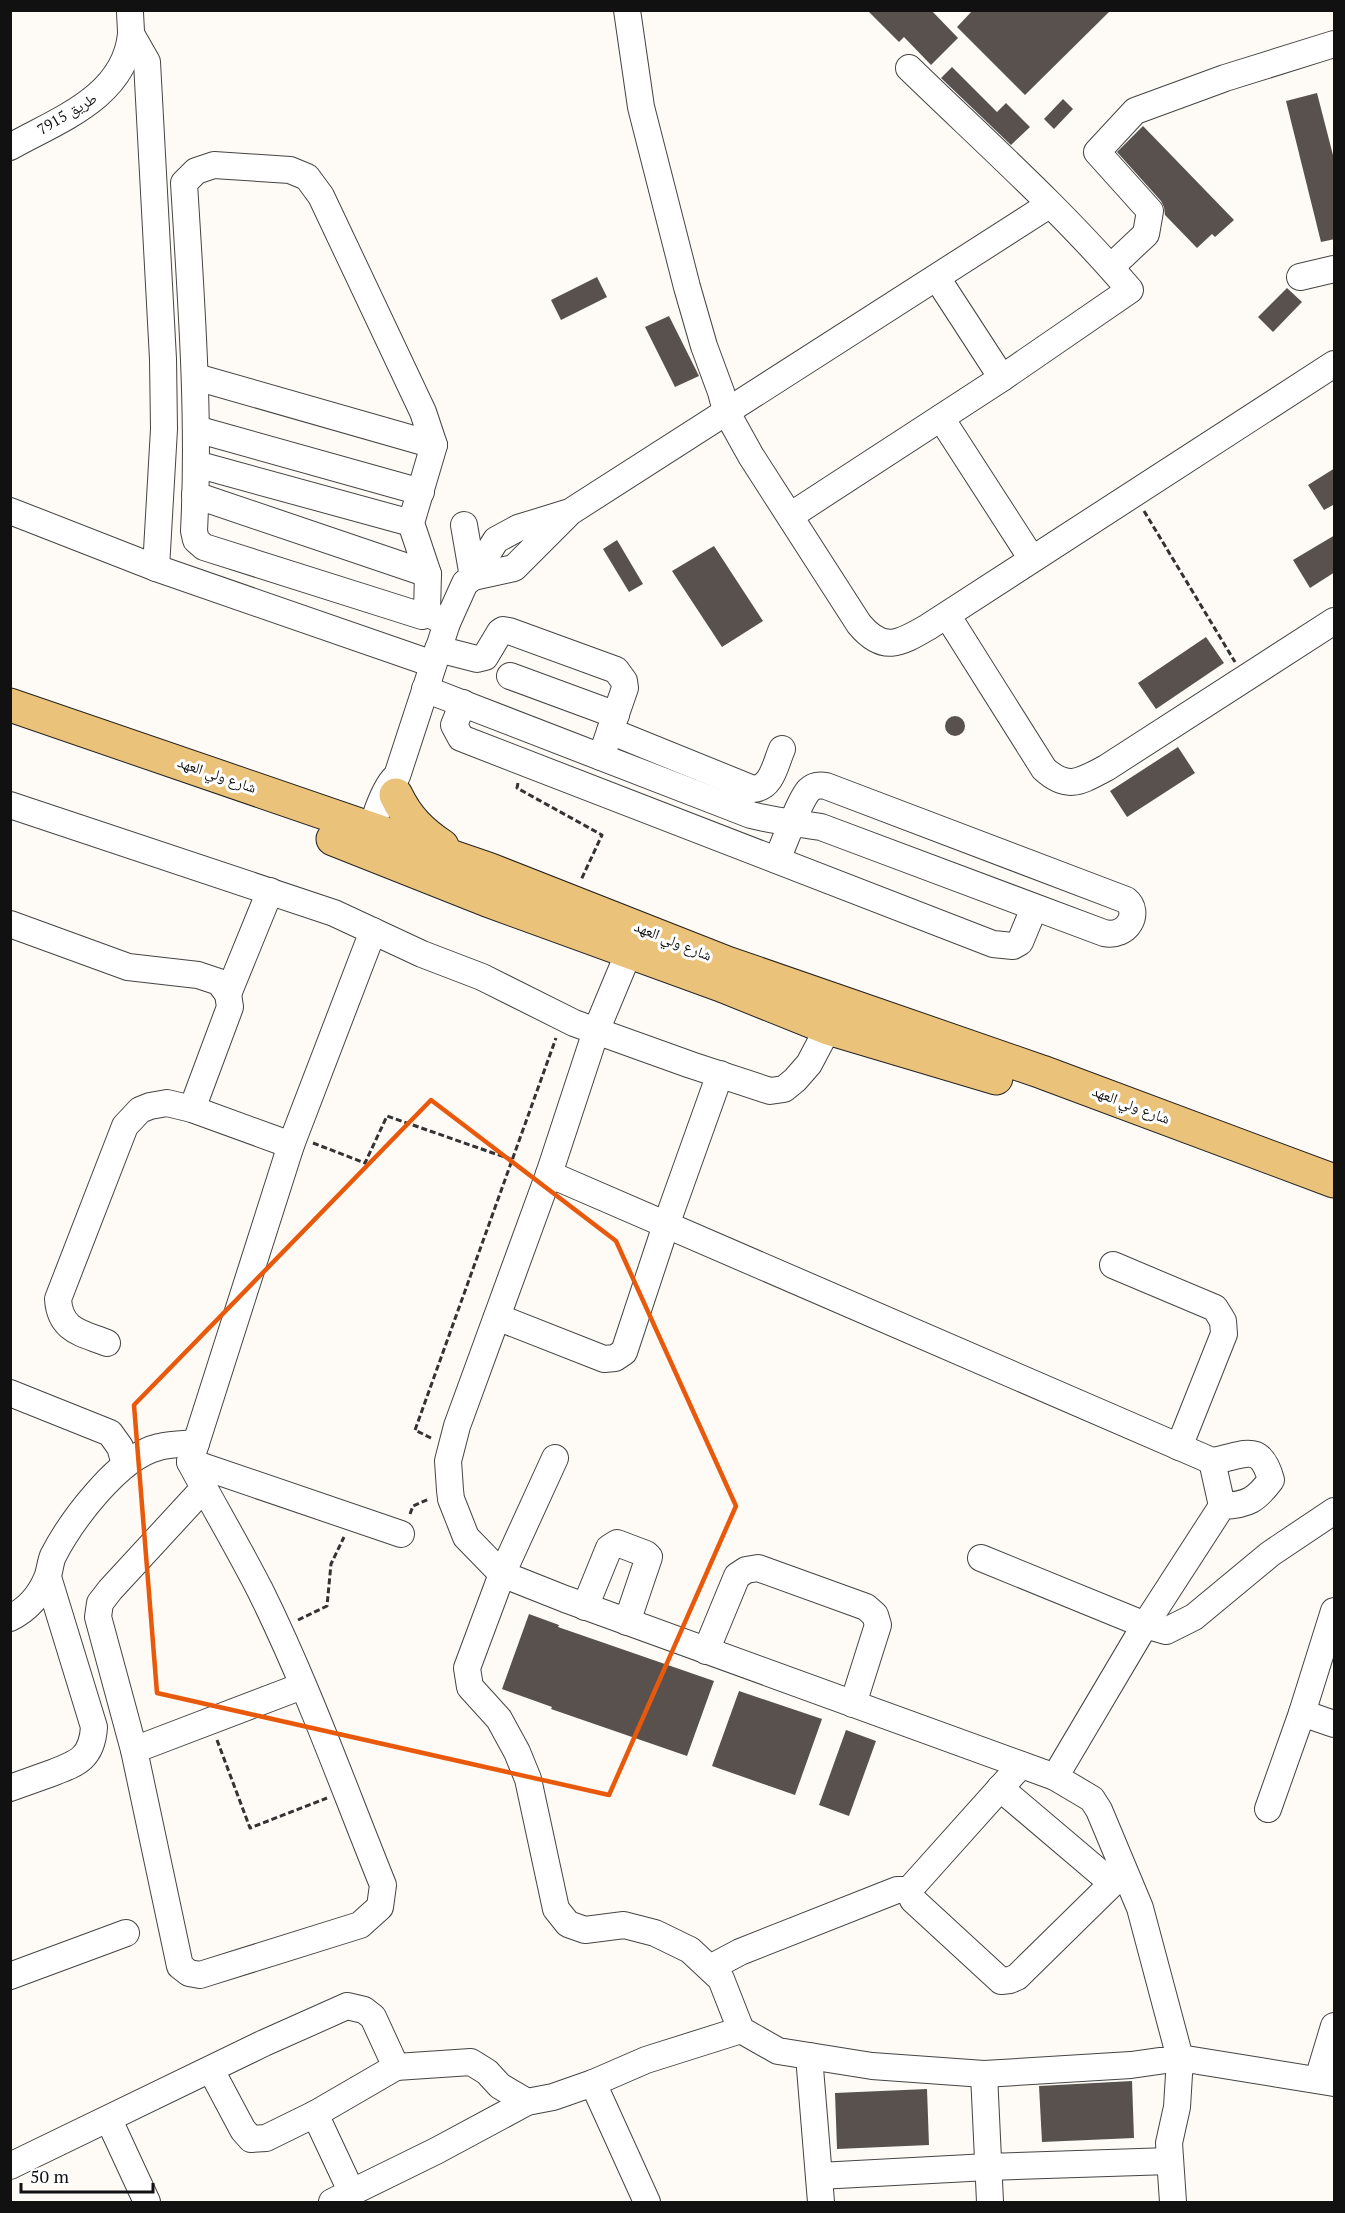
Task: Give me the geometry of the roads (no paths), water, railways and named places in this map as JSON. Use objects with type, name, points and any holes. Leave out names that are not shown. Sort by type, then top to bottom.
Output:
[{"type":"main road","name":"شارع ولي العهد","points":[[10,705],[329,814],[371,842],[487,900],[727,963],[1042,1072],[1335,1182]]},
{"type":"main road","name":"شارع ولي العهد","points":[[10,721],[371,842],[463,860],[571,901],[634,939],[828,1028],[1042,1092],[1335,1192]]},
{"type":"main road","points":[[329,814],[360,810],[393,788],[402,807],[417,827],[463,860]]},
{"type":"street","points":[[627,10],[641,107],[690,296],[726,411],[751,456],[859,624],[877,641],[890,643],[909,638],[1335,364]]},
{"type":"street","points":[[130,22],[147,62],[163,359],[164,429],[156,568]]},
{"type":"street","name":"طريق 7915","points":[[10,147],[91,102],[106,90],[126,56],[130,22]]},
{"type":"street","points":[[1110,267],[1146,234],[1150,212],[1097,152],[1135,111],[1225,78],[1335,44]]},
{"type":"street","points":[[790,516],[1002,378],[1130,290],[1049,205],[909,68]]},
{"type":"street","points":[[214,165],[290,170],[307,177],[321,196],[423,412],[434,445],[411,523],[428,574],[427,611],[438,619],[422,616],[204,547],[198,543],[194,531],[196,376],[184,183],[196,171],[214,165]]},
{"type":"street","points":[[473,577],[514,568],[570,512],[1049,205]]},
{"type":"street","points":[[1300,277],[1335,268]]},
{"type":"street","points":[[937,278],[1002,378]]},
{"type":"street","points":[[196,376],[434,445]]},
{"type":"street","points":[[941,418],[1032,559]]},
{"type":"street","points":[[196,429],[421,492]]},
{"type":"street","points":[[196,464],[411,523]]},
{"type":"street","points":[[195,495],[428,574]]},
{"type":"street","points":[[10,511],[156,568],[436,656],[477,659],[485,657],[503,630],[616,670],[624,681],[625,688],[601,757]]},
{"type":"street","points":[[371,842],[393,788],[436,656],[438,619],[465,583],[473,577],[496,540],[518,528],[570,512]]},
{"type":"street","points":[[464,525],[473,577]]},
{"type":"street","points":[[947,615],[1044,769],[1051,776],[1069,783],[1079,782],[1106,768],[1335,621]]},
{"type":"street","points":[[510,676],[753,789],[761,789],[767,784],[782,750]]},
{"type":"street","points":[[425,689],[751,815],[773,821],[793,822],[821,827],[1034,908],[1114,935],[1128,927],[1132,911],[1131,905],[1126,900],[820,785],[809,790],[793,822],[777,860]]},
{"type":"street","points":[[462,703],[454,725],[461,738],[982,940],[1005,946],[1013,946],[1020,942],[1034,908]]},
{"type":"street","points":[[10,804],[334,913],[422,954],[482,977],[563,1018],[771,1091],[784,1089],[795,1080],[809,1064],[828,1028]]},
{"type":"street","points":[[228,994],[270,891]]},
{"type":"street","points":[[10,924],[128,967],[198,975],[219,982],[228,994],[230,1007],[192,1109]]},
{"type":"street","points":[[204,1488],[100,1604],[98,1617],[134,1750],[180,1966],[189,1973],[200,1975],[360,1925],[380,1907],[383,1885],[302,1686],[260,1590],[204,1488],[193,1453],[293,1140],[373,931]]},
{"type":"street","points":[[634,939],[596,1031],[549,1174],[457,1426],[448,1461],[450,1490],[451,1499],[466,1537],[502,1574],[585,1607],[1055,1777],[1092,1799],[1099,1810],[1118,1877]]},
{"type":"street","points":[[497,1317],[604,1359],[615,1358],[624,1352],[720,1074]]},
{"type":"street","points":[[107,1343],[72,1329],[63,1320],[58,1299],[125,1126],[140,1110],[167,1103],[293,1140]]},
{"type":"street","points":[[549,1174],[1212,1461],[1241,1452],[1257,1455],[1266,1464],[1271,1480],[1260,1495],[1248,1503],[1222,1506]]},
{"type":"street","points":[[1113,1265],[1215,1308],[1223,1321],[1224,1334],[1179,1447]]},
{"type":"street","points":[[10,1393],[110,1433],[120,1447],[125,1464]]},
{"type":"street","points":[[10,1618],[28,1607],[48,1577],[52,1558],[74,1519],[125,1464],[158,1447],[193,1453],[353,1518],[401,1534]]},
{"type":"street","points":[[555,1458],[502,1574],[467,1668],[470,1687],[499,1719],[517,1752],[528,1779],[556,1909],[568,1924],[585,1930],[624,1925],[655,1933],[690,1950],[721,1979],[741,2030],[778,2051],[872,2066],[984,2074],[1131,2065],[1180,2058],[1326,2081],[1335,2026]]},
{"type":"street","points":[[1055,1777],[1145,1625],[1222,1506],[1212,1461]]},
{"type":"street","points":[[981,1558],[1145,1625],[1166,1631],[1194,1617],[1270,1554],[1335,1511]]},
{"type":"street","points":[[585,1607],[609,1548],[617,1543],[649,1557],[627,1622]]},
{"type":"street","points":[[706,1651],[737,1576],[746,1570],[758,1568],[866,1607],[875,1615],[878,1625],[853,1704]]},
{"type":"street","points":[[10,1788],[75,1764],[84,1757],[91,1746],[93,1737],[94,1727],[48,1577]]},
{"type":"street","points":[[1268,1809],[1335,1611]]},
{"type":"street","points":[[134,1750],[302,1686]]},
{"type":"street","points":[[1302,1713],[1335,1724]]},
{"type":"street","points":[[710,1968],[761,1943],[897,1890],[909,1890],[1021,1765]]},
{"type":"street","points":[[1000,1788],[1118,1877],[1140,1908],[1180,2058],[1177,2107],[1169,2142],[1173,2202]]},
{"type":"street","points":[[909,1890],[913,1900],[1001,1981],[1017,1977],[1118,1877]]},
{"type":"street","points":[[10,1976],[126,1933]]},
{"type":"street","points":[[10,2166],[347,2006],[364,2010],[373,2017],[396,2067]]},
{"type":"street","points":[[315,2114],[342,2198],[527,2102],[553,2097],[646,2060],[741,2030]]},
{"type":"street","points":[[809,2056],[821,2202]]},
{"type":"street","points":[[211,2070],[243,2130],[251,2139],[266,2138],[315,2114],[396,2067],[471,2062],[487,2072],[500,2086],[527,2102]]},
{"type":"street","points":[[984,2074],[990,2202]]},
{"type":"street","points":[[593,2083],[647,2202]]},
{"type":"street","points":[[109,2120],[147,2202]]},
{"type":"street","points":[[819,2176],[1170,2161]]}]
